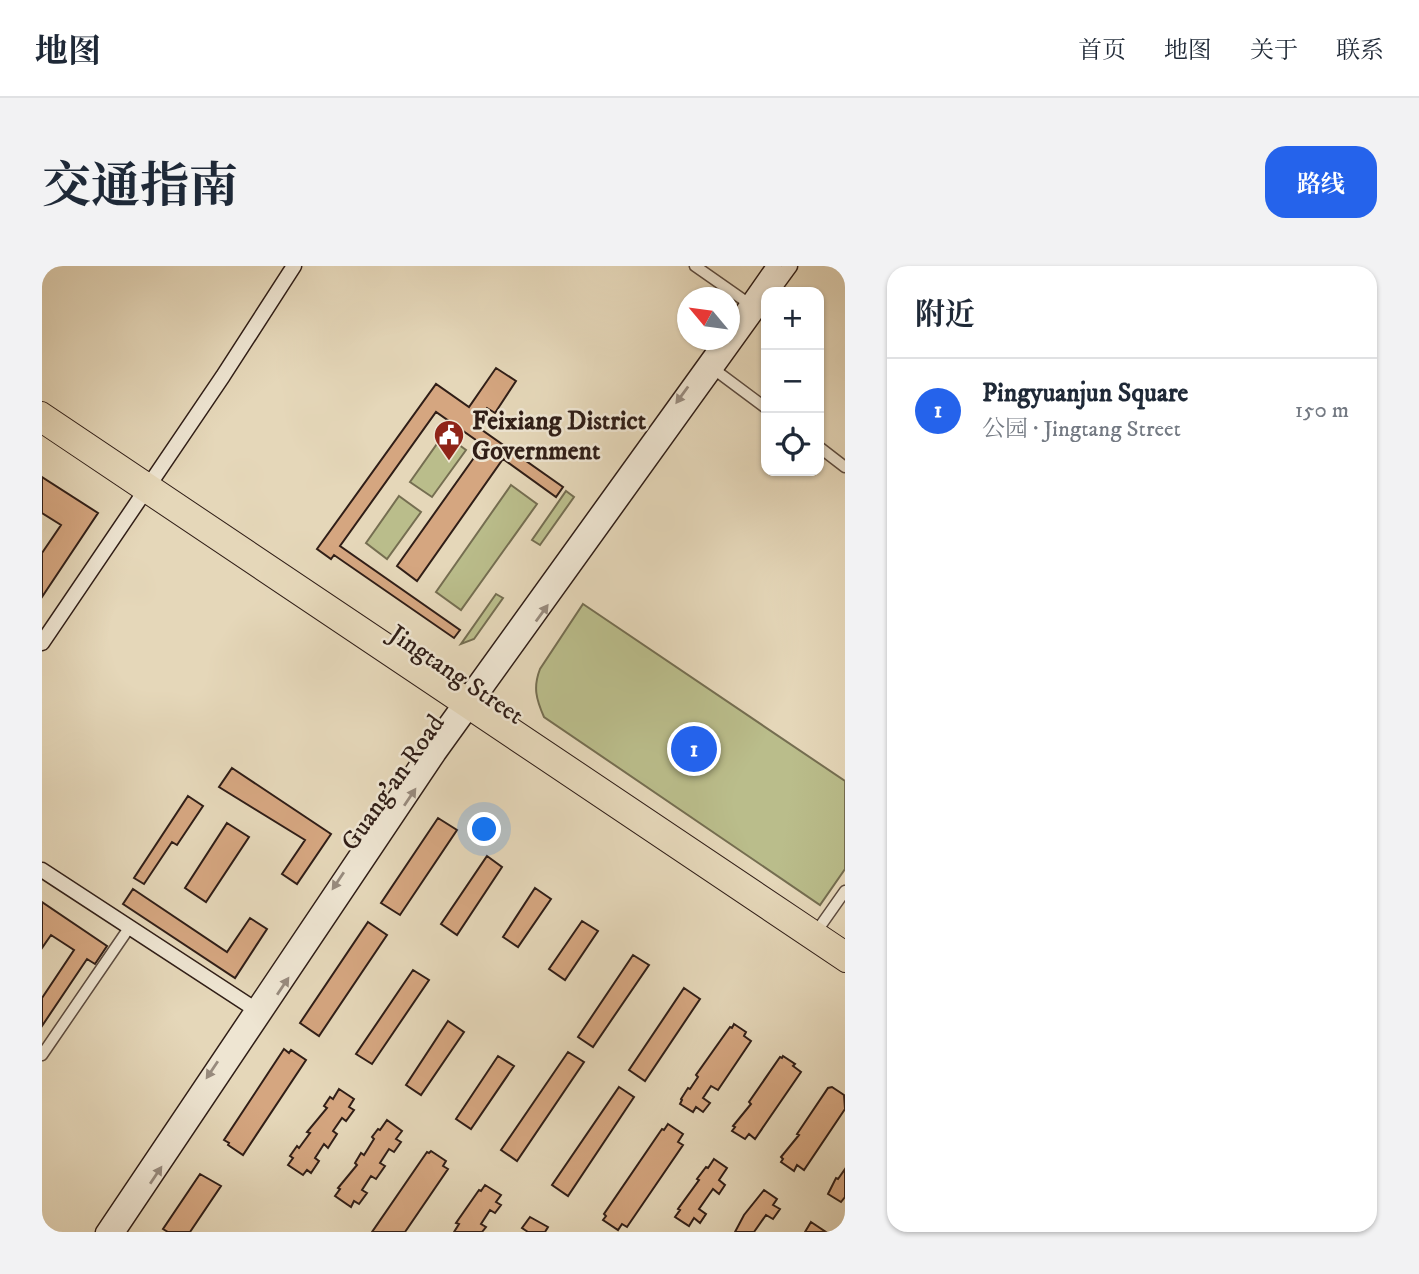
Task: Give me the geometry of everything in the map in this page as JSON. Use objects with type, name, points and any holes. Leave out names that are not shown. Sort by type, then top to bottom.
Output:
[{"type":"main road","points":[[42,643],[294,266]]},
{"type":"main road","points":[[740,315],[774,266]]},
{"type":"main road","points":[[775,287],[790,266]]},
{"type":"main road","name":"Guang'an Road","points":[[103,1232],[428,748],[468,703],[761,306]]},
{"type":"main road","name":"Guang'an Road","points":[[118,1232],[384,834],[468,703],[715,350]]},
{"type":"main road","name":"Jingtang Street","points":[[42,410],[147,488],[814,935],[845,964]]},
{"type":"main road","name":"Jingtang Street","points":[[42,425],[147,488]]},
{"type":"main road","points":[[42,870],[253,1008]]},
{"type":"main road","name":"Jingtang Street","points":[[814,935],[845,948]]},
{"type":"street","points":[[695,266],[748,303]]},
{"type":"street","points":[[715,370],[761,404]]},
{"type":"street","points":[[824,451],[845,467]]},
{"type":"street","points":[[814,935],[845,891]]},
{"type":"street","points":[[42,1055],[129,928]]},
{"type":"green space","points":[[444,434],[466,450],[432,497],[410,482]]},
{"type":"green space","points":[[511,485],[537,504],[461,610],[436,592]]},
{"type":"green space","points":[[566,491],[574,497],[540,545],[532,540]]},
{"type":"green space","points":[[399,496],[421,512],[387,559],[366,543]]},
{"type":"green space","points":[[496,594],[503,598],[474,639],[461,644]]},
{"type":"green space","points":[[583,604],[845,781],[845,869],[820,905],[544,717],[536,693],[540,669]]},
{"type":"building","points":[[496,368],[516,381],[495,413],[487,408],[475,425],[563,487],[556,497],[503,459],[417,581],[397,566],[483,445],[436,412],[340,546],[460,630],[454,638],[334,555],[331,559],[317,549],[436,384],[469,407]]},
{"type":"building","points":[[42,477],[98,513],[42,597],[42,553],[61,525],[42,513]]},
{"type":"building","points":[[232,768],[331,834],[297,884],[282,874],[305,840],[219,787]]},
{"type":"building","points":[[188,796],[203,806],[177,845],[172,842],[144,884],[134,878]]},
{"type":"building","points":[[438,818],[457,830],[400,915],[381,903]]},
{"type":"building","points":[[227,823],[249,837],[206,902],[185,888]]},
{"type":"building","points":[[487,856],[502,867],[457,935],[441,924]]},
{"type":"building","points":[[535,888],[551,899],[518,947],[503,937]]},
{"type":"building","points":[[133,889],[227,952],[250,918],[267,929],[235,978],[123,904]]},
{"type":"building","points":[[42,902],[107,946],[95,964],[87,959],[42,1026],[42,998],[74,950],[51,935],[42,948]]},
{"type":"building","points":[[582,921],[598,931],[565,980],[549,969]]},
{"type":"building","points":[[368,922],[387,935],[319,1036],[300,1023]]},
{"type":"building","points":[[633,955],[649,965],[593,1047],[578,1037]]},
{"type":"building","points":[[413,970],[429,980],[372,1064],[356,1054]]},
{"type":"building","points":[[684,988],[700,999],[645,1081],[629,1070]]},
{"type":"building","points":[[448,1021],[464,1032],[421,1095],[406,1085]]},
{"type":"building","points":[[734,1024],[746,1032],[744,1036],[751,1041],[718,1090],[711,1086],[703,1098],[710,1103],[703,1112],[696,1107],[693,1112],[680,1104],[681,1099]]},
{"type":"building","points":[[284,1049],[289,1053],[291,1050],[306,1060],[243,1155],[224,1140]]},
{"type":"building","points":[[568,1052],[584,1062],[517,1161],[501,1150]]},
{"type":"building","points":[[498,1056],[514,1066],[471,1129],[456,1119]]},
{"type":"building","points":[[783,1056],[801,1072],[755,1139],[749,1134],[745,1139],[732,1131],[735,1127],[733,1126]]},
{"type":"building","points":[[619,1087],[634,1097],[568,1196],[552,1185]]},
{"type":"building","points":[[832,1087],[844,1095],[845,1109],[804,1170],[797,1165],[794,1171],[781,1162],[781,1157],[799,1135],[797,1134],[828,1088]]},
{"type":"building","points":[[339,1089],[354,1099],[349,1107],[354,1110],[346,1121],[342,1118],[333,1131],[337,1134],[328,1148],[324,1144],[315,1158],[319,1161],[311,1173],[307,1170],[303,1175],[288,1165],[293,1158],[290,1156],[310,1133],[307,1132],[327,1108],[324,1106],[330,1097],[333,1099]]},
{"type":"building","points":[[387,1120],[402,1131],[396,1139],[401,1142],[394,1152],[389,1149],[380,1163],[385,1166],[376,1179],[371,1176],[362,1190],[367,1193],[359,1204],[354,1201],[351,1207],[335,1196],[340,1189],[338,1188],[357,1165],[355,1163],[361,1153],[364,1155],[374,1139],[372,1137]]},
{"type":"building","points":[[668,1124],[683,1134],[678,1142],[683,1145],[627,1227],[622,1224],[618,1230],[603,1220],[606,1216],[604,1214]]},
{"type":"building","points":[[431,1151],[446,1161],[443,1166],[448,1169],[405,1232],[372,1232],[427,1152]]},
{"type":"building","points":[[714,1159],[727,1168],[719,1180],[725,1185],[719,1194],[713,1189],[699,1209],[706,1214],[700,1223],[694,1218],[689,1226],[675,1217],[699,1180],[697,1179]]},
{"type":"building","points":[[845,1169],[845,1197],[841,1202],[828,1194],[836,1178],[838,1179]]},
{"type":"building","points":[[200,1174],[221,1186],[190,1232],[168,1232],[163,1229]]},
{"type":"building","points":[[485,1185],[501,1195],[496,1202],[501,1205],[495,1213],[490,1210],[481,1224],[486,1227],[482,1232],[454,1232],[459,1224],[456,1223]]},
{"type":"building","points":[[764,1190],[777,1199],[773,1205],[780,1209],[773,1219],[766,1215],[754,1232],[735,1232],[744,1215]]},
{"type":"building","points":[[530,1217],[548,1227],[545,1232],[528,1232],[522,1228]]},
{"type":"building","points":[[811,1222],[826,1232],[805,1232]]},
{"type":"place","name":"Feixiang District Government","points":[[449,462]]},
{"type":"place","name":"Pingyuanjun Square","points":[[694,749]]}]
